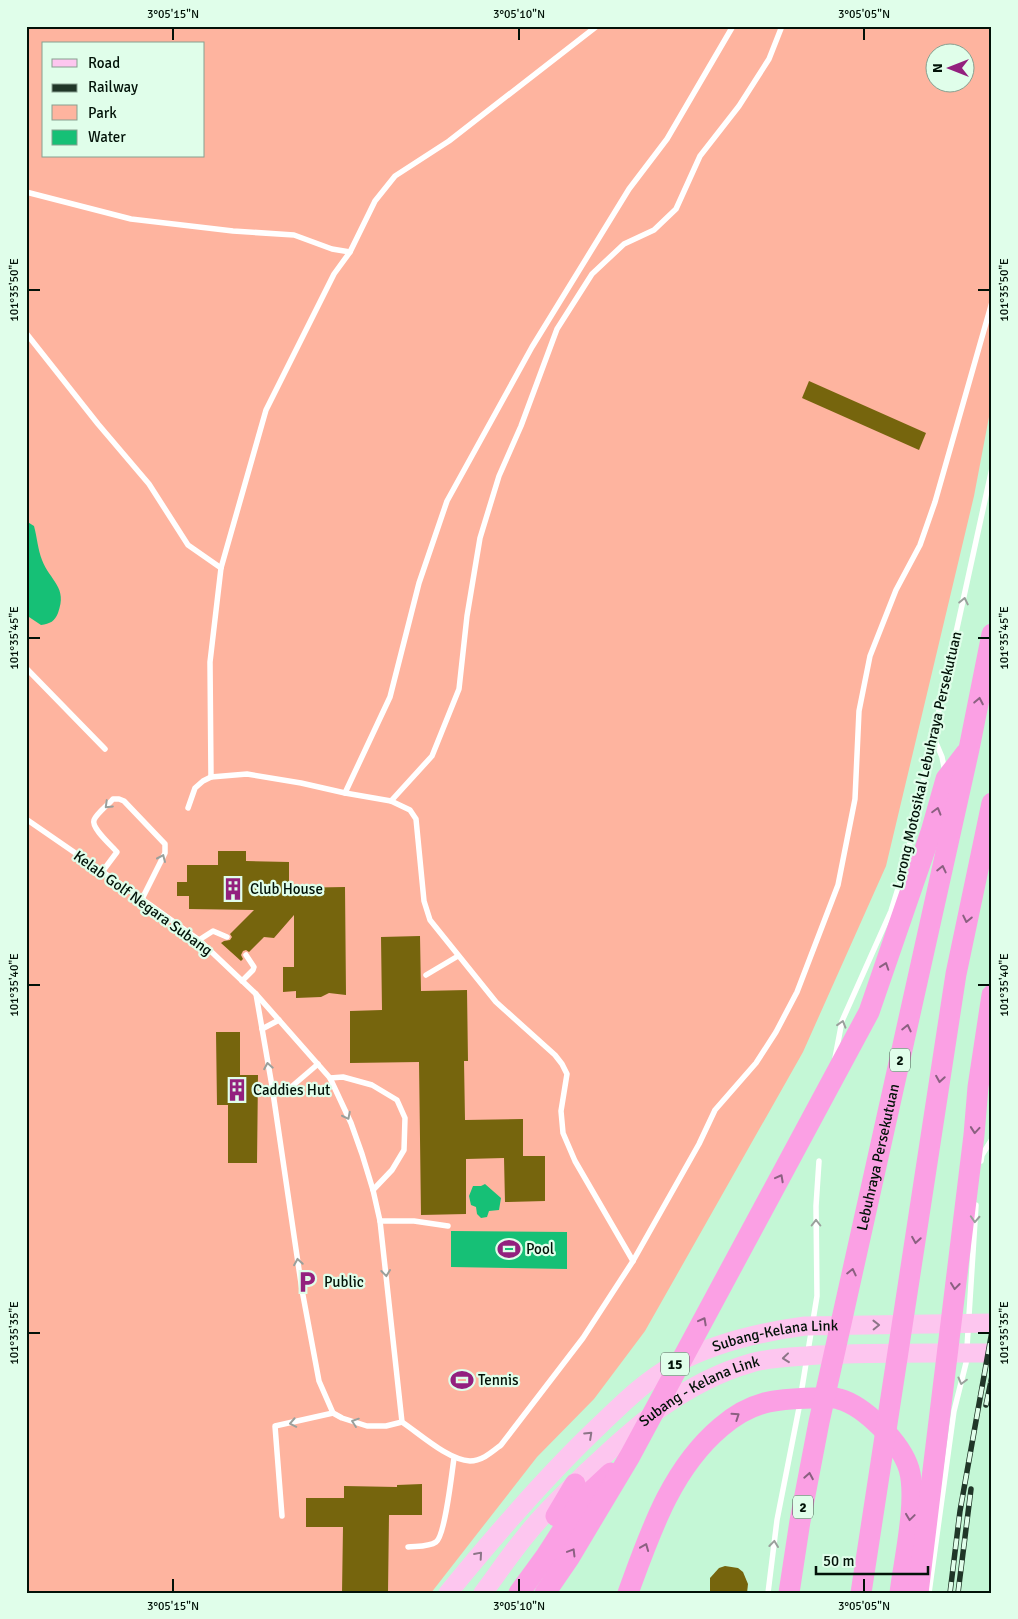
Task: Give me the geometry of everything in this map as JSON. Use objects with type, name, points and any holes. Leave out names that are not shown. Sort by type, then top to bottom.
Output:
[{"type":"highway","name":"Lebuhraya Persekutuan","points":[[789,1593],[800,1521],[830,1370],[969,749],[992,634]]},
{"type":"highway","points":[[545,1593],[569,1558],[630,1456],[870,1012],[931,832],[946,779],[969,749]]},
{"type":"highway","points":[[862,1593],[956,974],[992,803]]},
{"type":"highway","points":[[924,1586],[972,1192],[978,1086],[992,995]]},
{"type":"highway","points":[[628,1593],[645,1546],[673,1484],[697,1452],[722,1426],[746,1410],[762,1403],[782,1398],[838,1398],[860,1408],[896,1443],[909,1469],[913,1499],[900,1593]]},
{"type":"highway","points":[[519,1593],[546,1556],[582,1500],[630,1456]]},
{"type":"highway","points":[[506,1593],[548,1530],[575,1484]]},
{"type":"main road","name":"Subang-Kelana Link","points":[[448,1593],[572,1451],[643,1384],[674,1364],[706,1349],[742,1337],[788,1328],[806,1326],[992,1323]]},
{"type":"main road","name":"Subang - Kelana Link","points":[[483,1593],[529,1532],[575,1484],[642,1421],[679,1394],[751,1363],[784,1357],[854,1353],[992,1353]]},
{"type":"lane","points":[[211,777],[210,662],[221,568],[266,410],[334,274],[350,252],[375,201],[395,176],[449,141],[597,26]]},
{"type":"lane","points":[[345,793],[390,697],[419,583],[447,501],[532,346],[629,189],[668,139],[733,26]]},
{"type":"lane","points":[[390,801],[432,756],[459,689],[467,616],[480,538],[499,476],[521,426],[557,329],[592,274],[624,244],[654,230],[676,209],[700,156],[740,106],[769,59],[782,26]]},
{"type":"lane","points":[[26,192],[130,219],[233,231],[294,235],[332,249],[350,252]]},
{"type":"lane","points":[[282,1516],[276,1426],[333,1414],[367,1426],[386,1426],[402,1422],[454,1458],[472,1461],[487,1456],[501,1445],[583,1338],[633,1261],[699,1144],[715,1110],[756,1063],[776,1032],[797,992],[838,885],[854,799],[860,711],[870,656],[896,590],[920,545],[935,502],[992,302]]},
{"type":"lane","points":[[26,333],[98,424],[149,484],[188,545],[221,568]]},
{"type":"lane","name":"Lorong Motosikal Lebuhraya Persekutuan","points":[[832,1072],[842,1021],[891,911],[905,866],[992,468]]},
{"type":"lane","points":[[26,668],[105,749]]},
{"type":"lane","points":[[934,738],[942,757],[946,779]]},
{"type":"lane","points":[[188,808],[198,784],[211,777],[247,774],[390,801],[410,810],[416,819],[424,901],[430,920],[496,1002],[555,1055],[562,1064],[567,1074],[561,1111],[563,1133],[575,1161],[633,1261]]},
{"type":"lane","points":[[102,872],[117,852],[96,830],[94,819],[113,799],[119,799],[124,801],[165,844],[165,853],[142,899]]},
{"type":"lane","name":"Kelab Golf Negara Subang","points":[[26,819],[198,940],[256,994],[330,1078],[351,1123],[373,1190],[380,1222],[402,1422]]},
{"type":"lane","points":[[198,940],[213,931],[227,937]]},
{"type":"lane","points":[[242,981],[254,967],[246,955]]},
{"type":"lane","points":[[426,975],[458,956]]},
{"type":"lane","points":[[256,994],[309,1328],[319,1381],[333,1414]]},
{"type":"lane","points":[[262,1029],[279,1020]]},
{"type":"lane","points":[[290,1088],[318,1064]]},
{"type":"lane","points":[[330,1078],[343,1076],[372,1085],[396,1100],[405,1118],[404,1150],[392,1170],[373,1190]]},
{"type":"lane","points":[[981,1164],[982,1155],[992,1139]]},
{"type":"lane","points":[[768,1593],[776,1520],[805,1376],[817,1296],[816,1206],[819,1161]]},
{"type":"lane","points":[[380,1222],[414,1221],[448,1226]]},
{"type":"lane","points":[[408,1547],[431,1545],[438,1541],[443,1530],[454,1458]]},
{"type":"lane","points":[[906,1550],[929,1593]]},
{"type":"green space","points":[[26,26],[992,26],[992,401],[974,496],[886,866],[803,1052],[645,1331],[594,1399],[537,1457],[431,1593],[26,1593]]},
{"type":"water","points":[[26,521],[34,526],[42,560],[57,585],[61,597],[57,616],[52,622],[44,625],[26,615]]},
{"type":"water","points":[[485,1184],[501,1198],[499,1210],[489,1211],[487,1217],[481,1218],[477,1214],[476,1207],[471,1205],[469,1196],[473,1186]]},
{"type":"water","name":"Pool","points":[[451,1231],[567,1232],[567,1269],[451,1267]]},
{"type":"building","points":[[809,381],[926,433],[919,450],[802,398]]},
{"type":"building","points":[[218,851],[246,851],[246,861],[289,862],[289,888],[345,887],[346,995],[329,993],[321,997],[296,998],[296,991],[283,992],[283,967],[294,967],[294,915],[274,938],[264,937],[249,952],[243,951],[241,955],[243,959],[241,961],[221,943],[230,940],[232,937],[230,934],[254,910],[189,909],[189,896],[177,896],[177,882],[187,882],[187,865],[218,865]]},
{"type":"building","points":[[420,936],[421,991],[467,990],[468,1061],[464,1061],[465,1120],[523,1119],[523,1156],[545,1156],[545,1201],[505,1202],[504,1158],[466,1159],[466,1214],[421,1215],[419,1062],[350,1063],[350,1011],[382,1010],[381,937]]},
{"type":"building","name":"Caddies Hut","points":[[216,1032],[240,1032],[240,1075],[258,1075],[257,1163],[228,1163],[228,1105],[217,1105]]},
{"type":"building","points":[[422,1484],[422,1515],[389,1515],[388,1593],[342,1593],[343,1527],[306,1527],[306,1498],[344,1498],[344,1486],[397,1487],[397,1485]]},
{"type":"building","points":[[725,1566],[738,1568],[743,1572],[748,1584],[747,1593],[710,1593],[710,1578],[719,1568]]},
{"type":"railway","points":[[950,1593],[960,1511],[992,1331]]},
{"type":"railway","points":[[986,1405],[992,1376]]},
{"type":"railway","points":[[958,1593],[971,1489]]},
{"type":"place","name":"Club House","points":[[233,889]]},
{"type":"place","name":"Caddies Hut","points":[[237,1090]]},
{"type":"place","name":"Pool","points":[[509,1249]]},
{"type":"place","name":"Public","points":[[307,1282]]},
{"type":"place","name":"Tennis","points":[[462,1380]]}]
